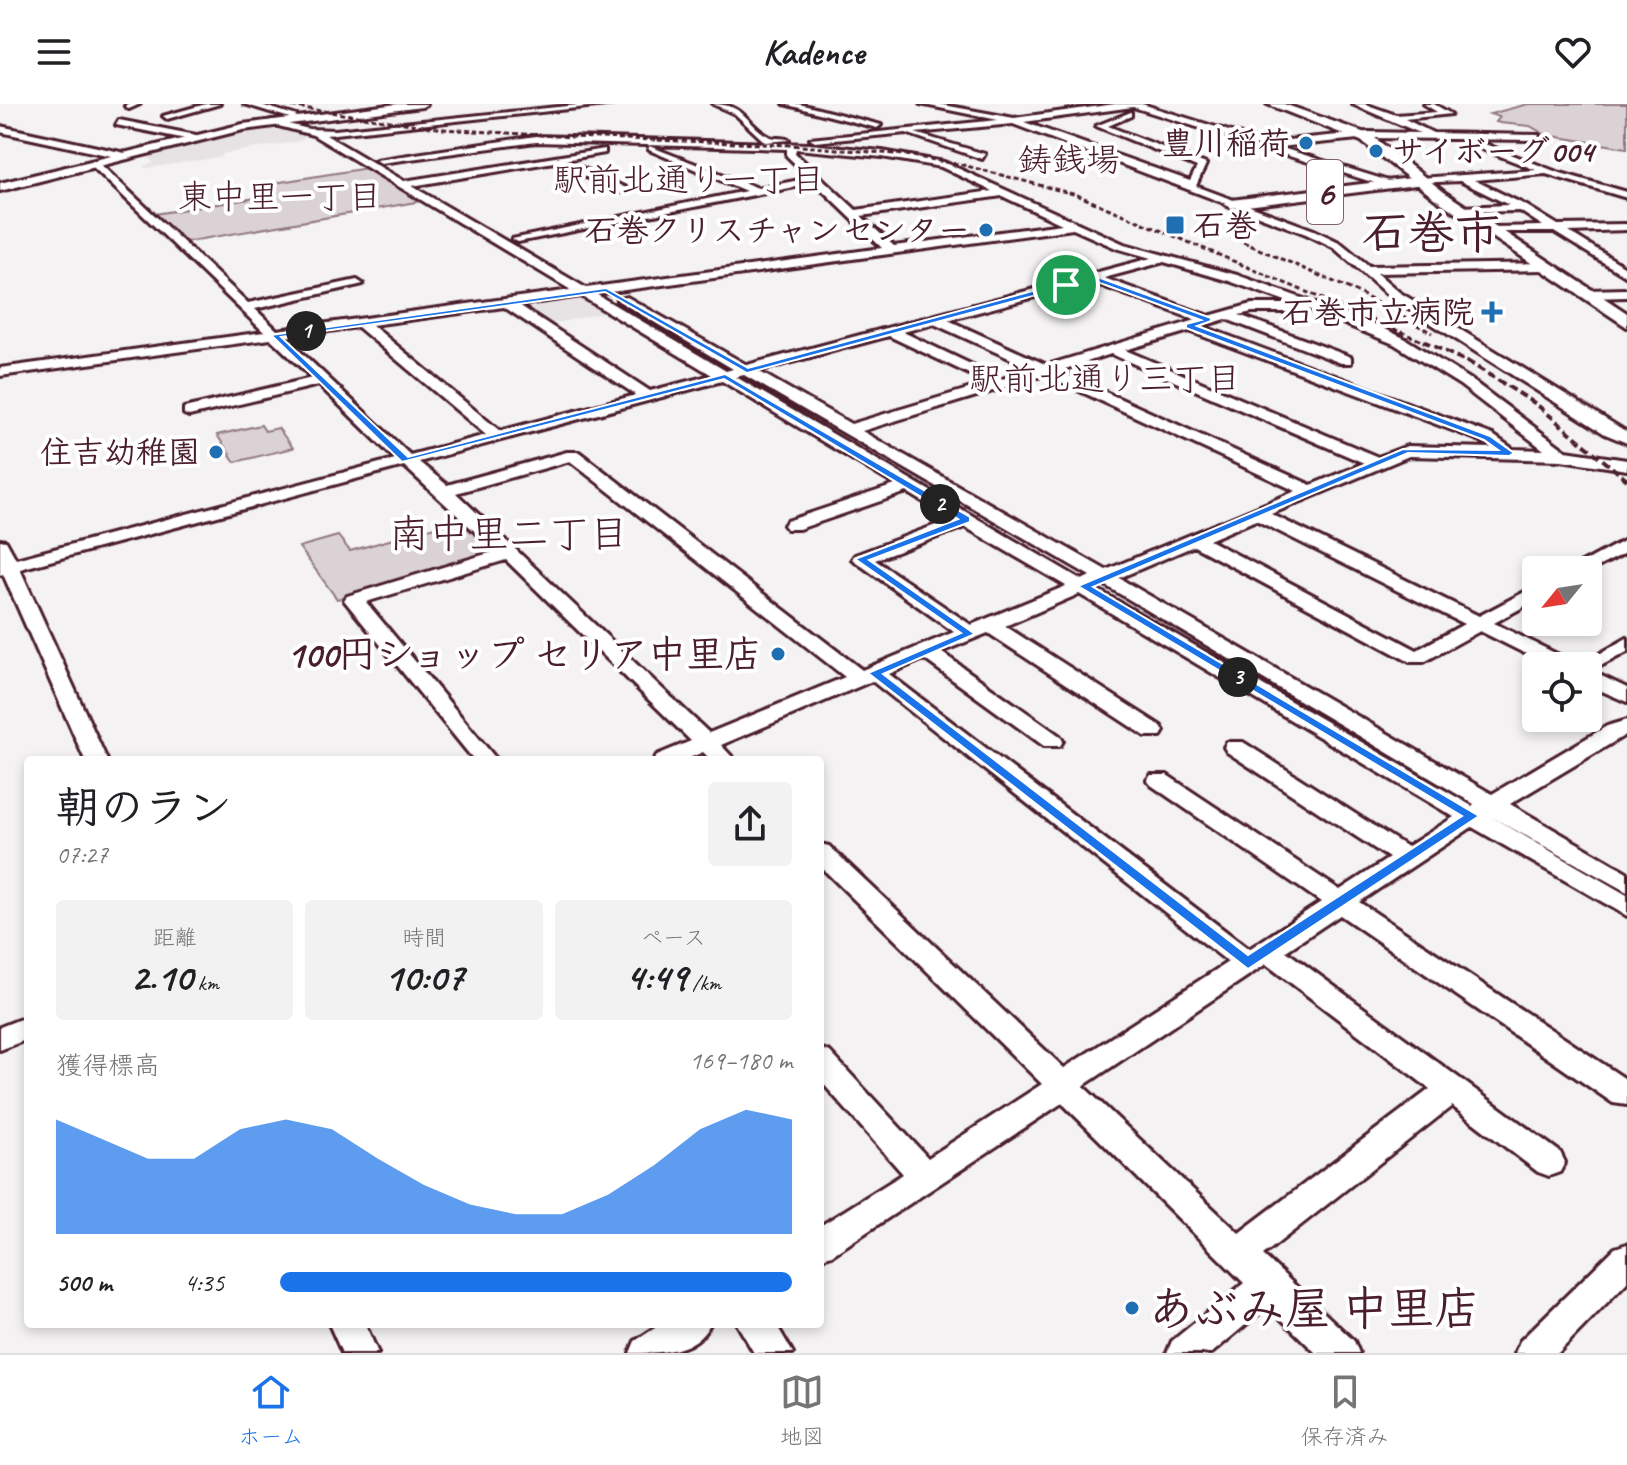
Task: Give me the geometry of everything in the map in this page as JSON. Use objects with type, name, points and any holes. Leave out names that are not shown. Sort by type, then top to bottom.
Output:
[{"type":"highway","points":[[1273,104],[1361,135],[1460,210],[1627,321]]},
{"type":"main road","points":[[0,187],[213,134],[300,118],[418,104]]},
{"type":"main road","name":"6","points":[[1231,204],[1419,181]]},
{"type":"street","points":[[174,104],[164,111],[216,104]]},
{"type":"street","points":[[248,104],[300,118]]},
{"type":"street","points":[[325,133],[611,104]]},
{"type":"street","points":[[717,104],[738,112],[768,140],[944,165],[1120,246],[1233,278],[1399,341],[1474,389],[1561,455]]},
{"type":"street","points":[[788,104],[897,130],[982,156]]},
{"type":"street","points":[[924,104],[1014,121],[1324,238],[1337,245],[1395,295],[1627,438]]},
{"type":"street","points":[[381,160],[525,139],[796,144],[897,130],[1014,121],[1133,104],[1391,185]]},
{"type":"street","points":[[1356,104],[1396,117],[1434,136]]},
{"type":"street","points":[[1396,117],[1447,114],[1428,104]]},
{"type":"street","points":[[1145,108],[1100,126],[1203,166],[1194,183],[1186,187]]},
{"type":"street","points":[[819,124],[849,118]]},
{"type":"street","points":[[274,122],[325,133],[381,160],[1105,578],[1482,810],[1627,907]]},
{"type":"street","points":[[118,123],[196,138]]},
{"type":"street","points":[[175,126],[213,134]]},
{"type":"street","points":[[0,129],[125,156]]},
{"type":"street","points":[[325,133],[399,185],[966,520],[1482,810],[1627,883]]},
{"type":"street","points":[[1269,145],[1361,135],[1536,137]]},
{"type":"street","points":[[1464,136],[1550,173],[1627,195]]},
{"type":"street","points":[[399,185],[647,143],[758,192]]},
{"type":"street","points":[[796,144],[790,154],[892,251]]},
{"type":"street","points":[[555,159],[622,190]]},
{"type":"street","points":[[1063,169],[1119,162]]},
{"type":"street","points":[[94,163],[406,460],[444,491],[720,756]]},
{"type":"street","points":[[1419,181],[1550,173]]},
{"type":"street","points":[[518,239],[758,192],[814,178]]},
{"type":"street","points":[[1463,179],[1523,208],[1627,273]]},
{"type":"street","points":[[853,214],[1005,192]]},
{"type":"street","points":[[1460,210],[1523,208]]},
{"type":"street","points":[[464,223],[484,219]]},
{"type":"street","points":[[0,372],[1076,225]]},
{"type":"street","points":[[1492,230],[1627,227]]},
{"type":"street","points":[[5,567],[1163,258]]},
{"type":"street","points":[[1366,270],[1546,266]]},
{"type":"street","points":[[1092,278],[1208,320]]},
{"type":"street","points":[[245,307],[357,284]]},
{"type":"street","points":[[1586,294],[1627,293]]},
{"type":"street","points":[[507,303],[647,396]]},
{"type":"street","points":[[849,430],[1226,315],[1257,307],[1316,309]]},
{"type":"street","points":[[1226,315],[1346,360]]},
{"type":"street","points":[[937,320],[1310,491]]},
{"type":"street","points":[[361,323],[497,436]]},
{"type":"street","points":[[1189,326],[1473,433],[1509,453]]},
{"type":"street","points":[[892,332],[1000,383]]},
{"type":"street","points":[[1110,349],[1377,463]]},
{"type":"street","points":[[189,411],[324,380]]},
{"type":"street","points":[[1598,422],[1627,423]]},
{"type":"street","points":[[675,756],[1415,449],[1561,455],[1627,465]]},
{"type":"street","points":[[444,491],[573,455],[867,676],[1257,957],[1452,1089],[1549,1162]]},
{"type":"street","points":[[793,525],[909,486]]},
{"type":"street","points":[[1257,514],[1538,652]]},
{"type":"street","points":[[966,520],[861,559],[970,634]]},
{"type":"street","points":[[1195,540],[1417,658],[1522,600]]},
{"type":"street","points":[[0,545],[5,567],[94,756]]},
{"type":"street","points":[[1602,557],[1623,546],[1627,547]]},
{"type":"street","points":[[483,756],[354,600],[507,554]]},
{"type":"street","points":[[990,625],[1153,731]]},
{"type":"street","points":[[1602,658],[1627,644]]},
{"type":"street","points":[[926,651],[1052,741]]},
{"type":"street","points":[[1602,684],[1627,696]]},
{"type":"street","points":[[824,1241],[1045,1100],[1063,1084],[1407,858],[1482,810],[1615,731],[1627,727]]},
{"type":"street","points":[[1235,747],[1407,858]]},
{"type":"street","points":[[1159,780],[1624,1094]]},
{"type":"street","points":[[824,856],[1341,1353]]},
{"type":"street","points":[[0,1039],[24,1029]]},
{"type":"street","points":[[824,1064],[926,1177]]},
{"type":"street","points":[[1238,1254],[1452,1089]]},
{"type":"street","points":[[1533,1353],[1627,1259]]},
{"type":"street","points":[[1185,1353],[1269,1284]]},
{"type":"street","points":[[349,1328],[360,1353]]},
{"type":"street","points":[[648,1353],[686,1328]]},
{"type":"street","points":[[758,1328],[775,1353]]},
{"type":"shaded area","points":[[1528,104],[1627,104],[1627,148],[1546,135],[1530,126],[1496,122],[1500,117],[1490,114]]},
{"type":"shaded area","points":[[246,130],[289,130],[307,135],[300,141],[221,154],[223,157],[143,166],[154,163],[146,155]]},
{"type":"shaded area","points":[[367,168],[422,201],[185,242],[155,214],[274,195],[262,185]]},
{"type":"shaded area","points":[[582,298],[606,312],[547,325],[522,309]]},
{"type":"shaded area","points":[[261,425],[265,431],[278,428],[293,448],[235,462],[217,435]]},
{"type":"shaded area","points":[[460,520],[489,550],[487,554],[337,599],[299,547],[338,536],[350,551]]},
{"type":"railway","points":[[276,104],[444,129],[790,145],[906,155],[963,165],[1077,195],[1427,343]]},
{"type":"railway","points":[[1236,239],[1357,292],[1432,333]]},
{"type":"railway","points":[[1423,341],[1472,364]]},
{"type":"railway","points":[[1467,361],[1472,364]]},
{"type":"railway","points":[[1472,364],[1476,366]]},
{"type":"railway","points":[[1472,364],[1536,404],[1627,480]]},
{"type":"place","name":"豊川稲荷","points":[[1306,143]]},
{"type":"place","name":"サイボーグ004","points":[[1376,151]]},
{"type":"place","name":"石巻","points":[[1175,225]]},
{"type":"place","name":"石巻クリスチャンセンター","points":[[986,230]]},
{"type":"place","name":"石巻市立病院","points":[[1492,312]]},
{"type":"place","name":"住吉幼稚園","points":[[216,452]]},
{"type":"place","name":"100円ショップ セリア中里店","points":[[778,654]]},
{"type":"place","name":"あぶみ屋 中里店","points":[[1132,1308]]},
{"type":"district","name":"鋳銭場","points":[[1069,159]]},
{"type":"district","name":"駅前北通り一丁目","points":[[689,179]]},
{"type":"district","name":"東中里一丁目","points":[[280,196]]},
{"type":"district","name":"石巻市","points":[[1431,232]]},
{"type":"district","name":"駅前北通り三丁目","points":[[1105,378]]},
{"type":"district","name":"南中里二丁目","points":[[509,533]]},
{"type":"route","points":[[1092,278],[1208,320],[1189,326],[1487,438],[1509,453],[1407,451],[1084,586],[1472,816],[1248,963],[874,673],[970,634],[861,559],[966,520],[725,376],[406,460],[275,335],[606,290],[747,371],[1066,285],[1092,278]]}]
